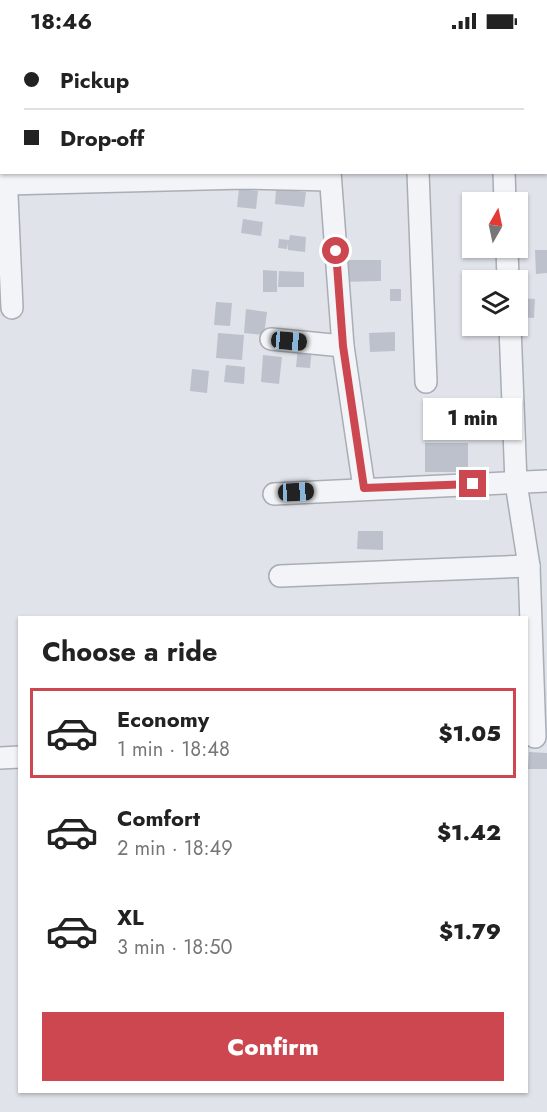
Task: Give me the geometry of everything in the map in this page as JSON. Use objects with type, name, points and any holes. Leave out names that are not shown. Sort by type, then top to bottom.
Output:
[{"type":"street","points":[[418,174],[426,382]]},
{"type":"street","points":[[504,174],[505,192]]},
{"type":"street","points":[[12,308],[7,178],[330,176],[343,346],[364,488]]},
{"type":"street","points":[[510,336],[516,483],[529,566],[529,654],[536,737]]},
{"type":"street","points":[[271,339],[343,346]]},
{"type":"street","points":[[274,494],[547,481]]},
{"type":"street","points":[[280,576],[529,566]]},
{"type":"street","points":[[0,758],[18,758]]},
{"type":"building","points":[[239,189],[258,191],[256,209],[237,207]]},
{"type":"building","points":[[276,189],[306,192],[304,207],[275,204]]},
{"type":"building","points":[[243,219],[263,222],[261,236],[241,233]]},
{"type":"building","points":[[290,235],[306,237],[305,252],[288,250],[288,243],[287,249],[278,248],[279,239],[289,240]]},
{"type":"building","points":[[535,250],[547,250],[547,273],[536,274]]},
{"type":"building","points":[[342,260],[381,260],[381,281],[342,282]]},
{"type":"building","points":[[263,270],[277,271],[277,292],[263,292]]},
{"type":"building","points":[[279,271],[304,272],[304,287],[278,287]]},
{"type":"building","points":[[390,289],[401,289],[401,301],[390,301]]},
{"type":"building","points":[[528,299],[535,299],[534,318],[528,318]]},
{"type":"building","points":[[216,302],[232,303],[230,326],[214,325]]},
{"type":"building","points":[[246,309],[267,312],[264,335],[244,333]]},
{"type":"building","points":[[395,332],[395,351],[370,352],[369,333]]},
{"type":"building","points":[[218,333],[244,335],[242,360],[216,358]]},
{"type":"building","points":[[298,346],[312,348],[310,368],[296,367]]},
{"type":"building","points":[[263,355],[282,357],[279,384],[261,382]]},
{"type":"building","points":[[226,365],[245,367],[244,384],[224,382]]},
{"type":"building","points":[[192,369],[209,371],[207,393],[190,391]]},
{"type":"building","points":[[425,443],[468,443],[468,472],[425,472]]},
{"type":"building","points":[[358,531],[383,531],[383,550],[357,549]]},
{"type":"building","points":[[529,752],[547,753],[547,769],[528,769]]},
{"type":"route","points":[[336,251],[343,346],[364,488],[473,484]]}]
